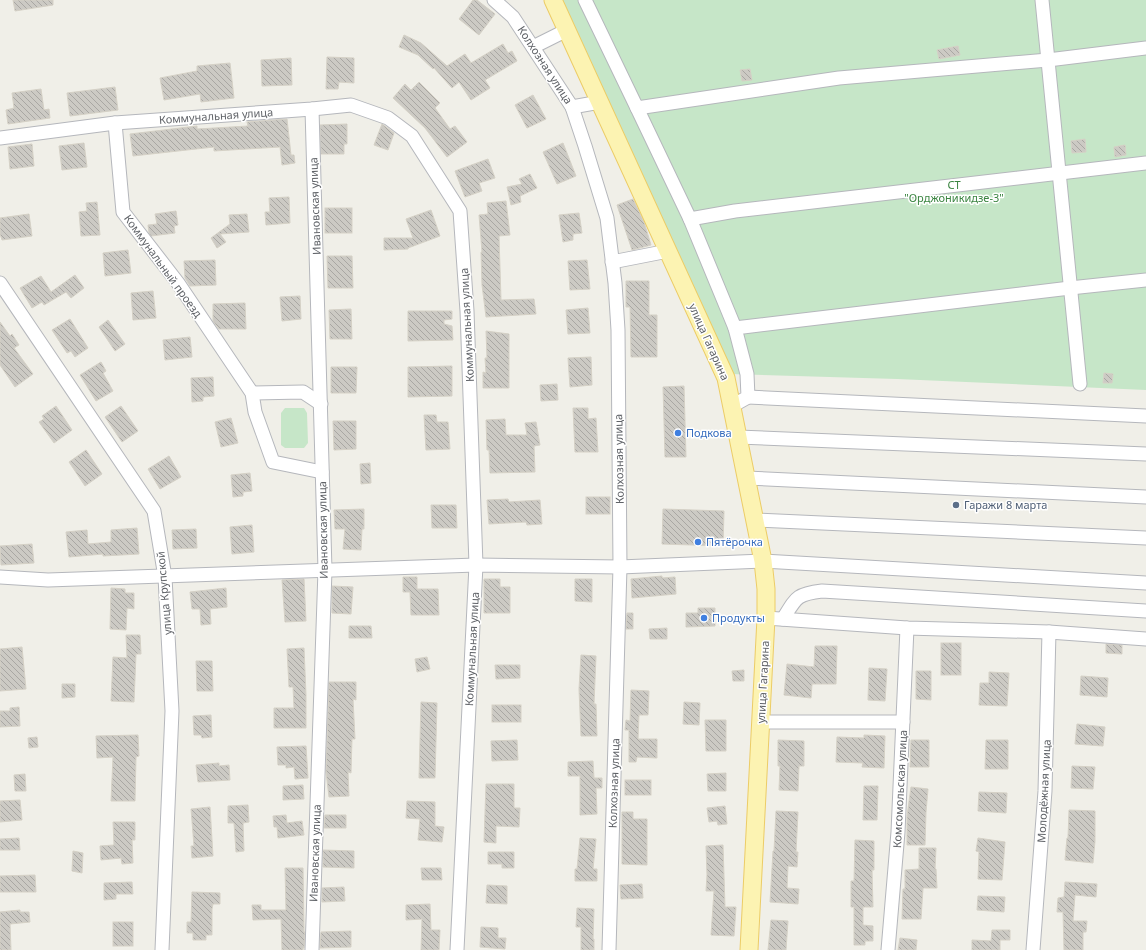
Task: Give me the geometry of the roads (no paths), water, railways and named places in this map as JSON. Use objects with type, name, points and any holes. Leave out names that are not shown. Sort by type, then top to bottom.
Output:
[{"type":"main road","name":"улица Гагарина","points":[[553,0],[726,378],[732,406],[763,561],[766,589],[766,618],[749,950]]},
{"type":"street","name":"Колхозная улица","points":[[494,0],[513,17],[572,107],[586,146],[606,218],[612,262],[618,330],[620,567],[609,950]]},
{"type":"street","points":[[585,0],[690,219],[735,328],[747,374],[748,397]]},
{"type":"street","points":[[1042,0],[1080,384]]},
{"type":"street","points":[[533,47],[567,30]]},
{"type":"street","points":[[637,108],[839,78],[1048,60],[1146,48]]},
{"type":"street","points":[[572,107],[600,102]]},
{"type":"street","name":"Коммунальная улица","points":[[0,138],[115,124],[351,105],[388,118],[412,136],[460,211],[467,311],[476,566],[457,950]]},
{"type":"street","name":"Ивановская улица","points":[[312,109],[325,570],[312,950]]},
{"type":"street","name":"Коммунальный проезд","points":[[115,124],[123,212],[178,283],[252,393],[255,412],[274,462],[322,472]]},
{"type":"street","points":[[690,219],[735,211],[1146,163]]},
{"type":"street","points":[[612,262],[668,251]]},
{"type":"street","points":[[735,328],[1146,280]]},
{"type":"street","name":"улица Крупской","points":[[0,283],[154,511],[165,577],[172,710],[162,950]]},
{"type":"street","points":[[252,393],[303,392],[321,404]]},
{"type":"street","points":[[732,406],[748,397],[1146,416]]},
{"type":"street","points":[[738,437],[1146,454]]},
{"type":"street","points":[[746,478],[1146,497]]},
{"type":"street","points":[[755,520],[1146,538]]},
{"type":"street","points":[[0,577],[48,580],[165,577],[325,570],[476,566],[620,567],[763,561],[1146,583]]},
{"type":"street","points":[[783,619],[796,598],[811,592],[822,591],[1146,611]]},
{"type":"street","points":[[766,618],[907,628],[1049,632],[1146,639]]},
{"type":"street","name":"Комсомольская улица","points":[[888,950],[898,832],[907,628]]},
{"type":"street","name":"Молодёжная улица","points":[[1033,950],[1045,792],[1049,632]]},
{"type":"street","points":[[761,722],[903,722]]},
{"type":"place","name":"Подкова","points":[[678,433]]},
{"type":"place","name":"Гаражи 8 марта","points":[[956,505]]},
{"type":"place","name":"Пятёрочка","points":[[698,542]]},
{"type":"place","name":"Продукты","points":[[704,618]]},
{"type":"park label","name":"СТ \"Орджоникидзе-3\"","points":[[954,191]]}]
